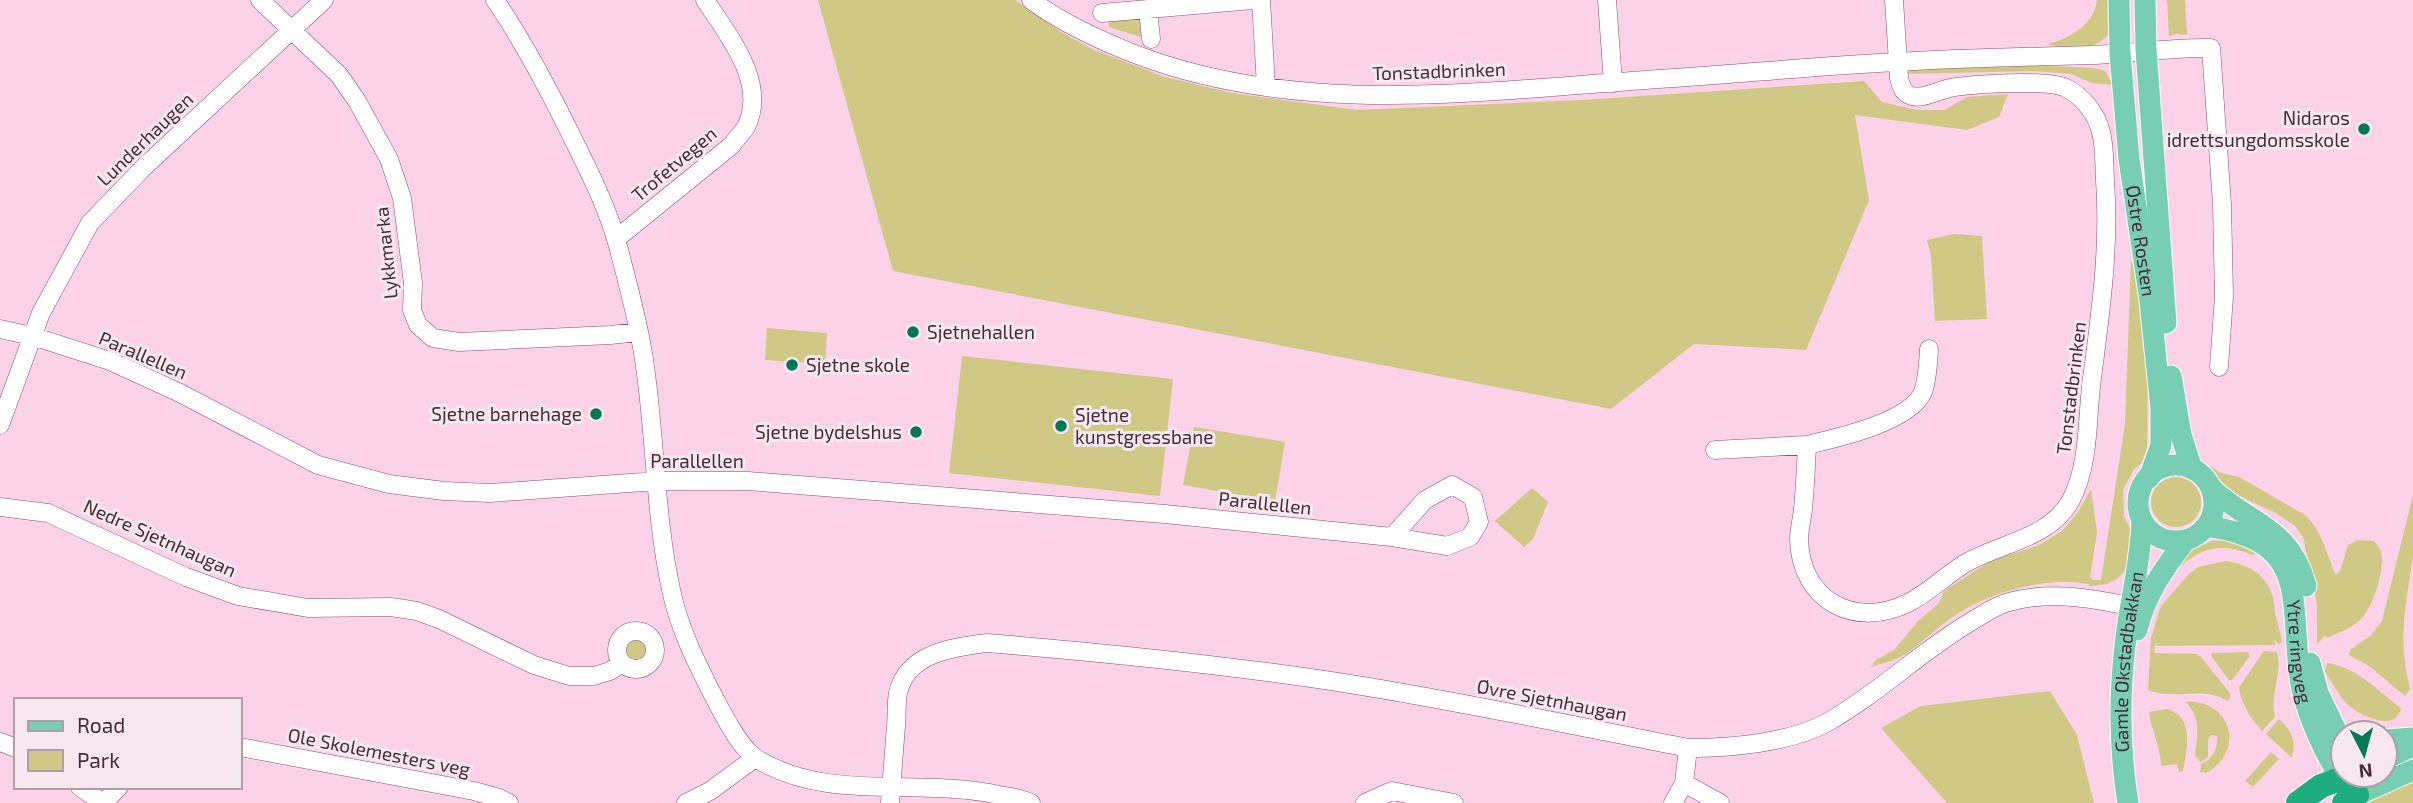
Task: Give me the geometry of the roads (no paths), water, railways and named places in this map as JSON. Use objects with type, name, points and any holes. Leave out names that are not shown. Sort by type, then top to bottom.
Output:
[{"type":"highway","points":[[2298,803],[2321,786],[2329,786]]},
{"type":"main road","name":"Østre Rosten","points":[[2119,0],[2120,53],[2129,159],[2150,301],[2161,408],[2161,445],[2149,478]]},
{"type":"main road","name":"Østre Rosten","points":[[2145,0],[2146,50],[2172,378],[2181,435],[2192,469]]},
{"type":"main road","points":[[2169,466],[2192,469],[2200,474],[2211,488],[2214,508],[2207,526],[2186,540],[2173,541],[2160,537],[2142,520],[2139,498],[2149,478],[2169,466]]},
{"type":"main road","name":"Ytre ringveg","points":[[2211,488],[2224,500],[2277,534],[2291,549],[2301,568],[2308,600],[2313,678],[2332,719]]},
{"type":"main road","name":"Gamle Okstadbakkan","points":[[2139,803],[2133,761],[2131,704],[2142,520]]},
{"type":"main road","name":"Ytre ringveg","points":[[2207,526],[2230,530],[2262,542],[2277,556],[2287,572],[2295,603],[2303,695],[2329,746]]},
{"type":"main road","name":"Gamle Okstadbakkan","points":[[2128,803],[2121,734],[2123,667],[2136,608],[2186,540]]},
{"type":"main road","name":"Ytre ringveg","points":[[2328,711],[2335,719]]},
{"type":"street","name":"Lykkmarka","points":[[260,0],[339,75],[357,101],[389,159],[402,198],[412,283],[412,310],[418,325],[433,338],[459,342],[639,332]]},
{"type":"street","name":"Lunderhaugen","points":[[0,425],[41,313],[90,223],[144,167],[324,0]]},
{"type":"street","points":[[495,0],[538,70],[568,128],[594,181],[616,239],[639,332],[655,446],[664,555],[672,597],[681,626],[728,723],[755,758],[814,783],[891,796],[973,789],[1031,803]]},
{"type":"street","name":"Trofetvegen","points":[[616,239],[732,145],[745,128],[752,108],[752,89],[747,71],[705,0]]},
{"type":"street","name":"Tonstadbrinken","points":[[1031,0],[1056,18],[1102,42],[1162,65],[1221,80],[1328,94],[1371,96],[1433,95],[1897,62],[2146,50]]},
{"type":"street","points":[[1102,13],[1253,0]]},
{"type":"street","points":[[1261,0],[1266,86]]},
{"type":"street","points":[[1607,0],[1614,82]]},
{"type":"street","name":"Tonstadbrinken","points":[[1807,445],[1799,541],[1807,576],[1824,598],[1846,611],[1864,615],[1883,612],[1908,603],[1965,564],[2043,530],[2070,501],[2083,466],[2107,256],[2105,174],[2102,135],[2098,122],[2092,110],[2066,88],[2049,84],[1951,88],[1917,97],[1908,95],[1902,89],[1897,62],[1894,0]]},
{"type":"street","points":[[1148,9],[1151,39]]},
{"type":"street","points":[[2146,50],[2211,48],[2222,204],[2224,296],[2219,367]]},
{"type":"street","name":"Parallellen","points":[[0,329],[32,336],[110,361],[178,392],[318,464],[379,482],[442,491],[498,493],[657,481],[748,481],[1165,514],[1447,545],[1470,537],[1479,523],[1473,497],[1452,485],[1425,500],[1392,537]]},
{"type":"street","points":[[1715,450],[1807,445],[1850,435],[1892,419],[1922,394],[1929,349]]},
{"type":"street","name":"Nedre Sjetnhaugan","points":[[0,507],[48,513],[186,577],[238,596],[308,608],[391,607],[417,611],[534,665],[569,676],[594,676],[610,671],[622,663]]},
{"type":"street","name":"Øvre Sjetnhaugan","points":[[891,796],[898,693],[905,676],[917,663],[933,654],[957,647],[987,643],[1173,661],[1350,684],[1688,748],[1717,748],[1770,741],[1826,723],[1868,696],[1951,633],[2007,602],[2057,597],[2095,600],[2136,608]]},
{"type":"street","name":"Ole Skolemesters veg","points":[[242,747],[474,791],[509,803]]},
{"type":"street","points":[[1674,803],[1684,783],[1688,748]]},
{"type":"street","points":[[686,803],[710,791],[755,758]]},
{"type":"street","points":[[1684,783],[1720,803]]},
{"type":"street","points":[[83,789],[103,803],[117,789]]},
{"type":"street","points":[[1365,803],[1392,791],[1454,803]]},
{"type":"place","name":"Nidaros idrettsungdomsskole","points":[[2364,129]]},
{"type":"place","name":"Sjetnehallen","points":[[913,332]]},
{"type":"place","name":"Sjetne skole","points":[[792,365]]},
{"type":"place","name":"Sjetne barnehage","points":[[596,414]]},
{"type":"place","name":"Sjetne kunstgressbane","points":[[1061,426]]},
{"type":"place","name":"Sjetne bydelshus","points":[[916,432]]}]
